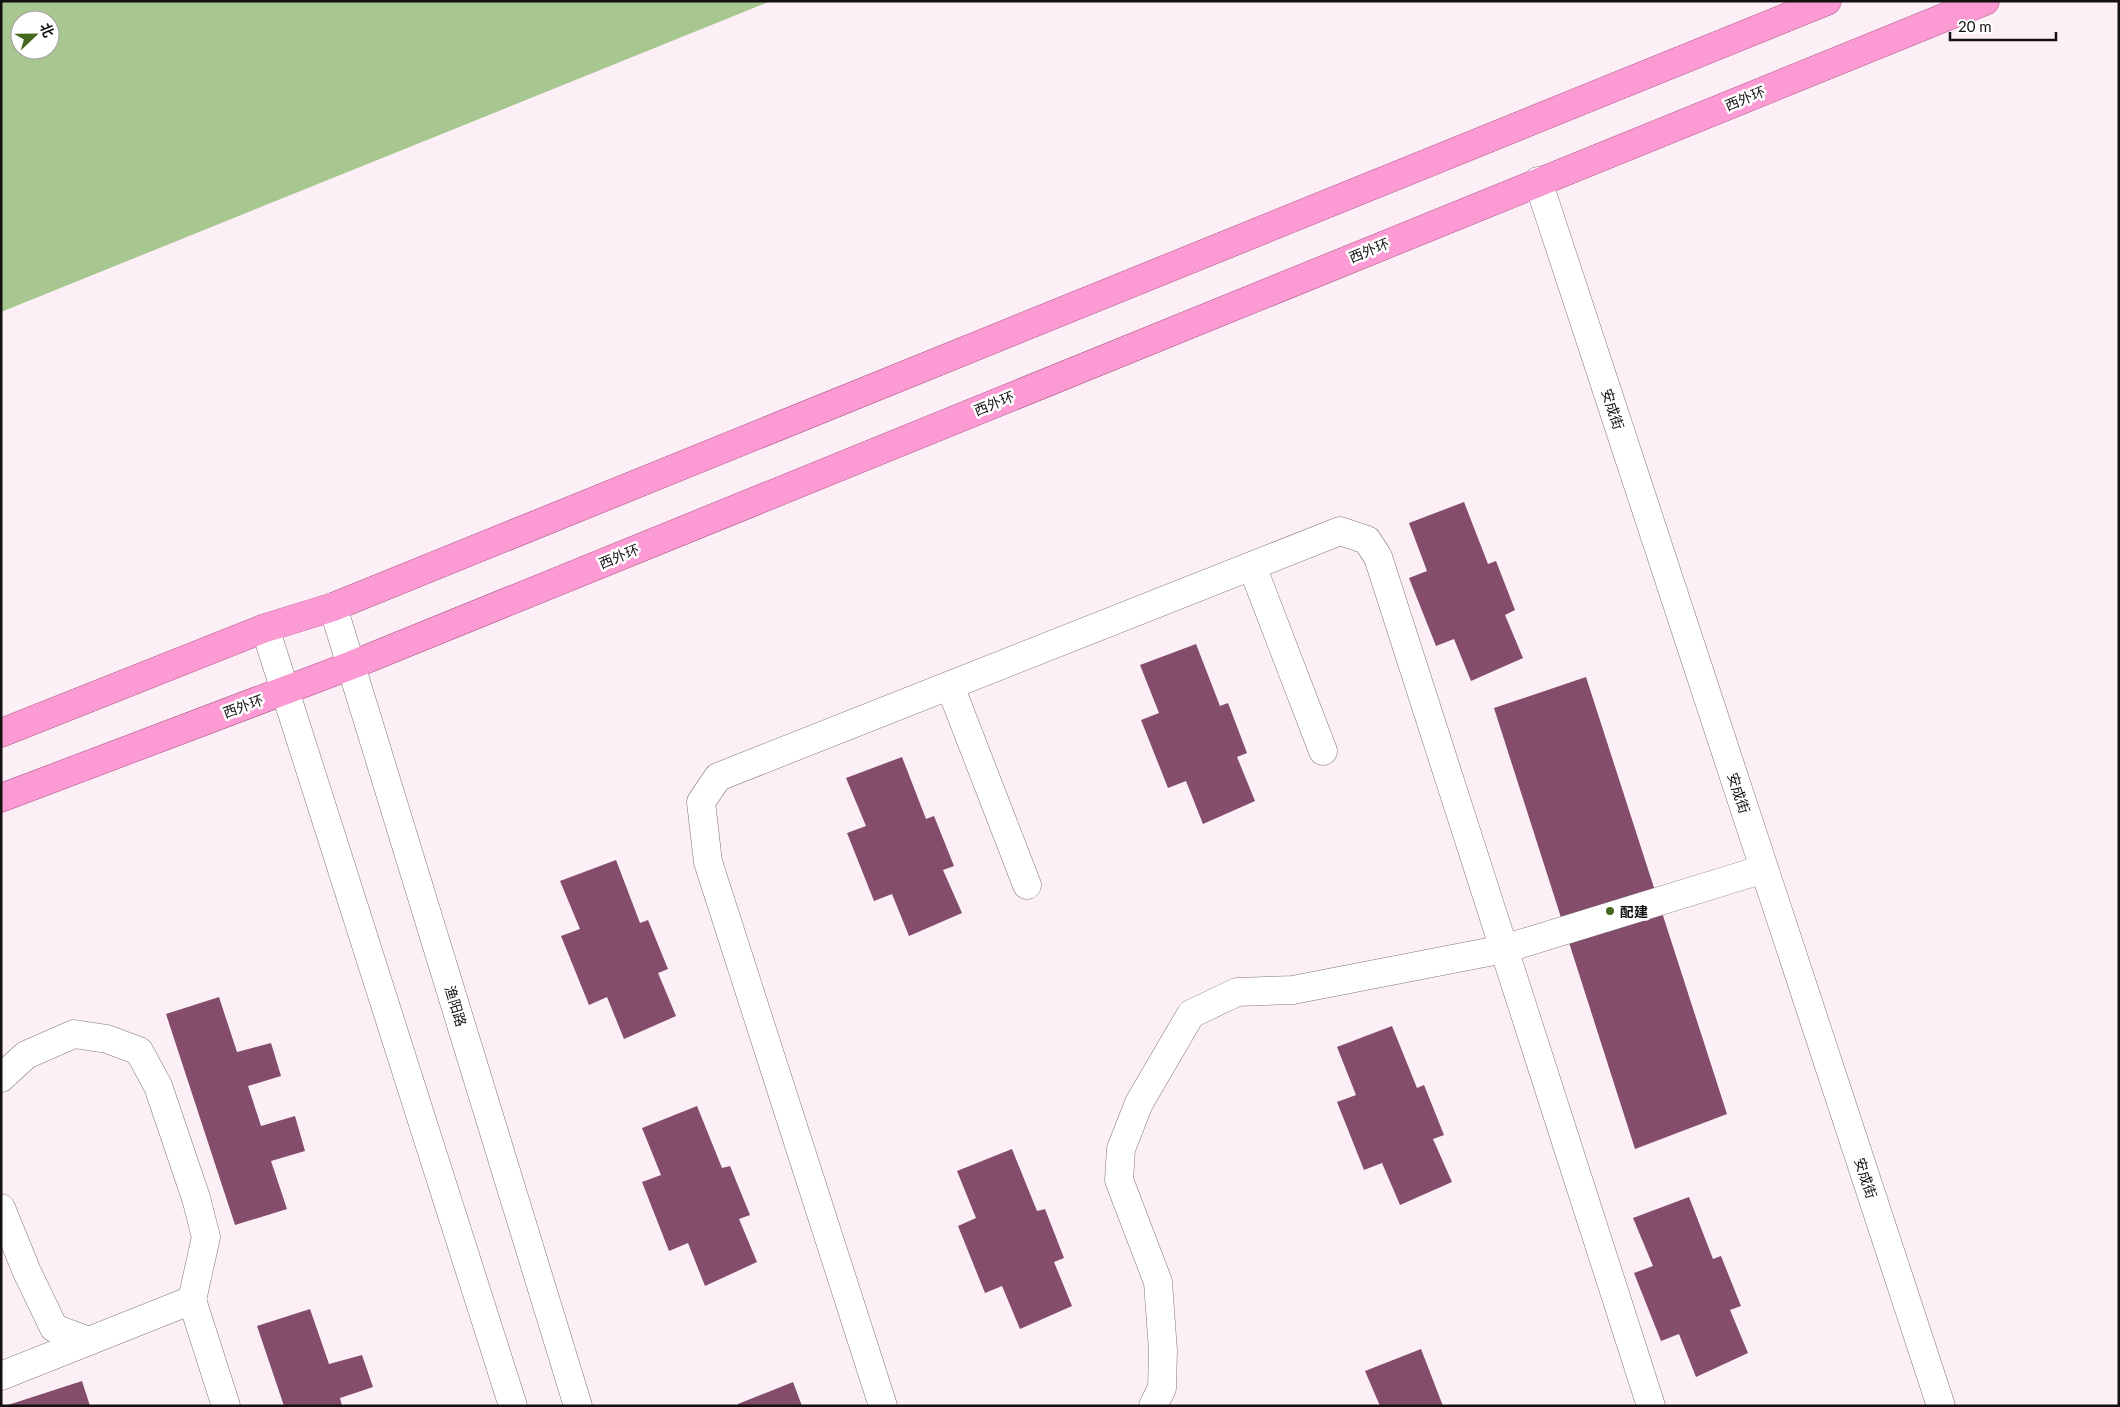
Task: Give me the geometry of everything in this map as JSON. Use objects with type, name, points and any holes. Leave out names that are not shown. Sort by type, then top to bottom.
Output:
[{"type":"highway","points":[[1,733],[265,628],[334,607],[1827,1]]},
{"type":"highway","name":"西外环","points":[[1,798],[352,665],[1538,181],[1985,1]]},
{"type":"street","name":"安成街","points":[[1538,181],[1941,1406]]},
{"type":"street","points":[[882,1406],[708,862],[701,802],[718,777],[1340,531],[1367,540],[1378,557],[1651,1406]]},
{"type":"street","points":[[1252,566],[1323,751]]},
{"type":"street","name":"渔阳路","points":[[334,607],[578,1406]]},
{"type":"street","points":[[265,628],[283,691],[513,1406]]},
{"type":"street","points":[[950,686],[1028,885]]},
{"type":"street","points":[[1153,1406],[1162,1388],[1163,1351],[1158,1282],[1119,1180],[1121,1149],[1139,1103],[1191,1014],[1237,992],[1293,990],[1504,950],[1764,869]]},
{"type":"street","points":[[1,1078],[26,1055],[74,1034],[107,1039],[139,1051],[158,1086],[206,1237],[192,1300],[226,1406]]},
{"type":"street","points":[[1,1208],[27,1272],[54,1328],[89,1341]]},
{"type":"street","points":[[1,1376],[192,1300]]},
{"type":"green space","points":[[1,1],[771,1],[1,312]]},
{"type":"building","points":[[1464,502],[1488,564],[1496,561],[1515,610],[1505,615],[1523,658],[1471,681],[1454,639],[1436,646],[1409,578],[1427,571],[1409,523]]},
{"type":"building","points":[[1196,644],[1220,706],[1228,703],[1247,753],[1237,757],[1255,801],[1203,824],[1186,781],[1168,788],[1141,720],[1159,713],[1140,665]]},
{"type":"building","name":"配建","points":[[1586,677],[1727,1114],[1635,1149],[1494,708]]},
{"type":"building","points":[[902,757],[926,819],[934,816],[954,866],[943,870],[962,913],[909,936],[892,894],[874,901],[847,833],[866,826],[846,778]]},
{"type":"building","points":[[616,860],[640,923],[648,920],[668,969],[658,973],[676,1016],[624,1039],[607,997],[589,1005],[561,936],[580,929],[560,881]]},
{"type":"building","points":[[219,997],[237,1052],[271,1043],[281,1076],[248,1086],[261,1126],[295,1116],[305,1151],[271,1161],[287,1209],[235,1225],[166,1014]]},
{"type":"building","points":[[1392,1026],[1417,1088],[1424,1085],[1444,1135],[1433,1139],[1452,1182],[1400,1205],[1382,1163],[1364,1170],[1337,1102],[1356,1095],[1337,1047]]},
{"type":"building","points":[[697,1106],[722,1168],[730,1166],[750,1215],[739,1219],[757,1262],[705,1286],[688,1243],[669,1251],[642,1182],[661,1175],[642,1128]]},
{"type":"building","points":[[1012,1149],[1037,1211],[1045,1209],[1064,1258],[1054,1262],[1072,1306],[1020,1329],[1002,1286],[985,1293],[958,1226],[976,1218],[957,1171]]},
{"type":"building","points":[[1689,1197],[1713,1259],[1721,1256],[1741,1306],[1730,1310],[1748,1353],[1696,1377],[1679,1334],[1661,1341],[1634,1273],[1653,1266],[1633,1218]]},
{"type":"building","points":[[310,1309],[329,1364],[362,1355],[373,1387],[340,1398],[342,1406],[284,1406],[257,1326]]},
{"type":"building","points":[[1421,1349],[1443,1406],[1380,1406],[1365,1371]]},
{"type":"building","points":[[82,1381],[90,1406],[8,1406],[8,1405]]},
{"type":"building","points":[[793,1382],[802,1406],[738,1406],[738,1404]]},
{"type":"place","name":"配建","points":[[1610,911]]}]
